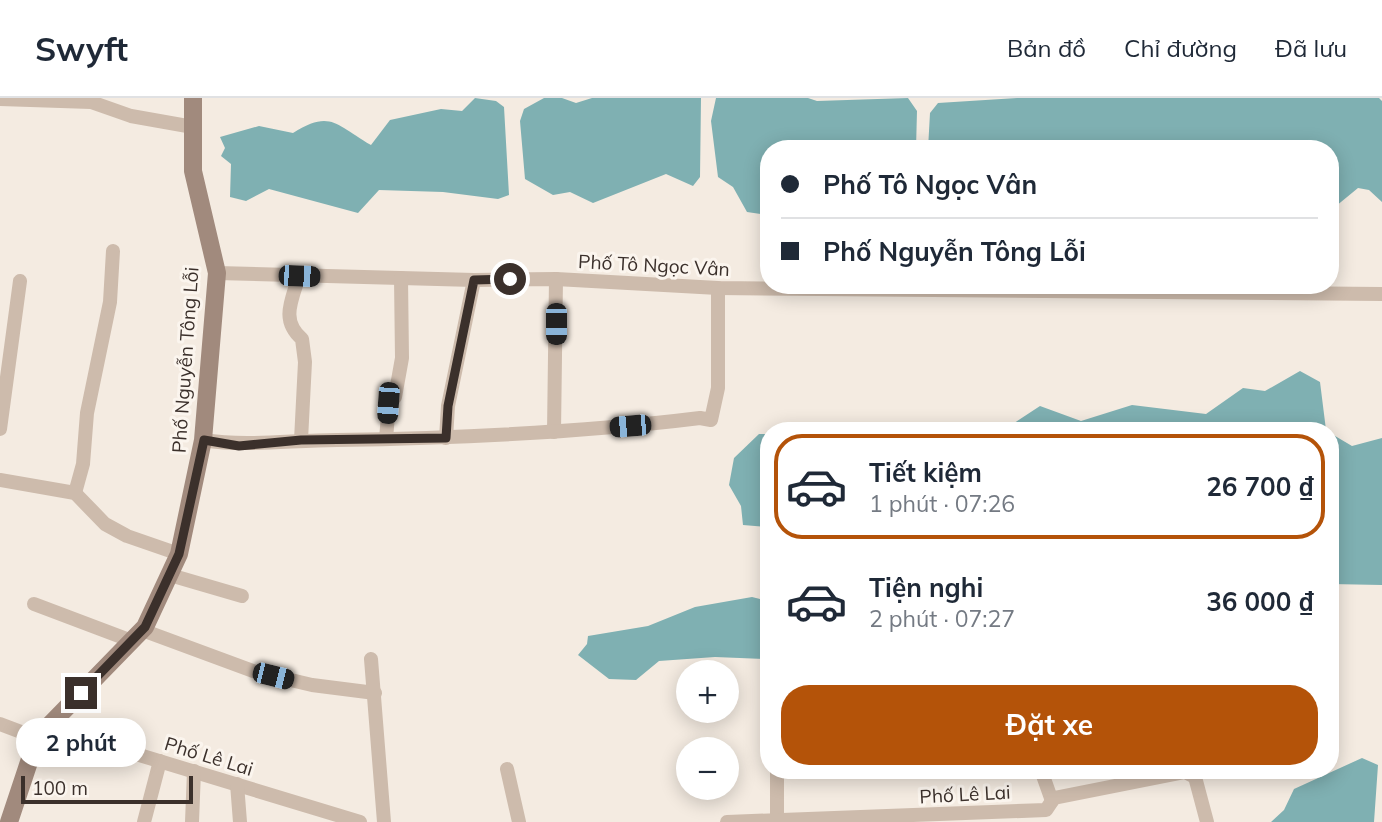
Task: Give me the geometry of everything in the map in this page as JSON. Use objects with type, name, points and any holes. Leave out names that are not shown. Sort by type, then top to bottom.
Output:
[{"type":"street","name":"Phố Nguyễn Tông Lỗi","points":[[6,819],[42,733],[137,636],[179,554],[204,440],[217,273],[193,171],[193,98]]},
{"type":"street","points":[[0,99],[92,100],[131,116],[193,127]]},
{"type":"street","points":[[75,493],[83,464],[87,413],[110,302],[113,251]]},
{"type":"street","name":"Phố Tô Ngọc Vân","points":[[217,273],[474,280],[556,279],[760,288]]},
{"type":"street","points":[[299,276],[287,315],[291,329],[302,339],[305,362],[301,440]]},
{"type":"street","points":[[386,439],[388,403],[395,397],[402,358],[401,278]]},
{"type":"street","points":[[554,432],[556,279]]},
{"type":"street","points":[[446,438],[448,406],[474,280]]},
{"type":"street","points":[[0,429],[19,281]]},
{"type":"street","points":[[204,440],[239,446],[301,440],[446,438],[711,419],[718,388],[718,288]]},
{"type":"street","name":"Phố Tô Ngọc Vân","points":[[1339,294],[1382,294]]},
{"type":"street","points":[[0,480],[75,493],[105,524],[127,536],[179,554]]},
{"type":"street","points":[[170,575],[242,596]]},
{"type":"street","points":[[34,604],[253,671],[312,685],[375,693]]},
{"type":"street","points":[[371,659],[384,822]]},
{"type":"street","name":"Phố Lê Lai","points":[[0,723],[160,761],[360,822]]},
{"type":"street","points":[[144,822],[160,761]]},
{"type":"street","points":[[508,769],[519,822]]},
{"type":"street","points":[[192,822],[194,771]]},
{"type":"street","points":[[778,779],[782,821]]},
{"type":"street","points":[[1043,779],[1049,811]]},
{"type":"street","name":"Phố Lê Lai","points":[[727,822],[1049,811],[1161,779]]},
{"type":"street","name":"Phố Lê Lai","points":[[1196,779],[1207,822]]},
{"type":"street","points":[[237,784],[240,822]]},
{"type":"water","points":[[475,98],[496,101],[504,107],[509,195],[498,199],[443,192],[379,190],[358,213],[269,189],[246,201],[230,197],[231,164],[221,156],[225,148],[220,137],[259,126],[293,133],[316,122],[325,121],[341,126],[371,145],[390,120],[441,109],[462,111]]},
{"type":"water","points":[[544,98],[562,98],[576,103],[592,98],[701,98],[700,177],[693,186],[666,174],[593,203],[570,192],[553,195],[525,179],[520,121],[524,109]]},
{"type":"water","points":[[716,98],[808,98],[817,101],[908,98],[917,111],[916,140],[760,140],[760,214],[747,212],[733,187],[718,177],[711,121]]},
{"type":"water","points":[[1017,98],[1379,98],[1382,101],[1382,202],[1369,190],[1358,188],[1339,204],[1339,140],[928,140],[930,113],[938,103]]},
{"type":"water","points":[[1300,371],[1320,382],[1325,422],[1016,422],[1040,406],[1081,421],[1132,405],[1206,414],[1243,388],[1265,391]]},
{"type":"water","points":[[760,434],[760,526],[743,525],[741,506],[729,485],[734,458]]},
{"type":"water","points":[[1339,438],[1352,446],[1382,438],[1382,585],[1339,584]]},
{"type":"water","points":[[752,597],[760,599],[760,659],[715,657],[659,661],[636,680],[609,679],[578,655],[587,644],[588,636],[648,626],[695,607]]},
{"type":"water","points":[[1362,758],[1378,765],[1374,822],[1271,822],[1284,810],[1294,789],[1316,779],[1339,779],[1339,768]]},
{"type":"route","points":[[81,693],[145,627],[179,554],[204,440],[239,446],[301,440],[446,438],[448,406],[474,280],[510,279]]}]
